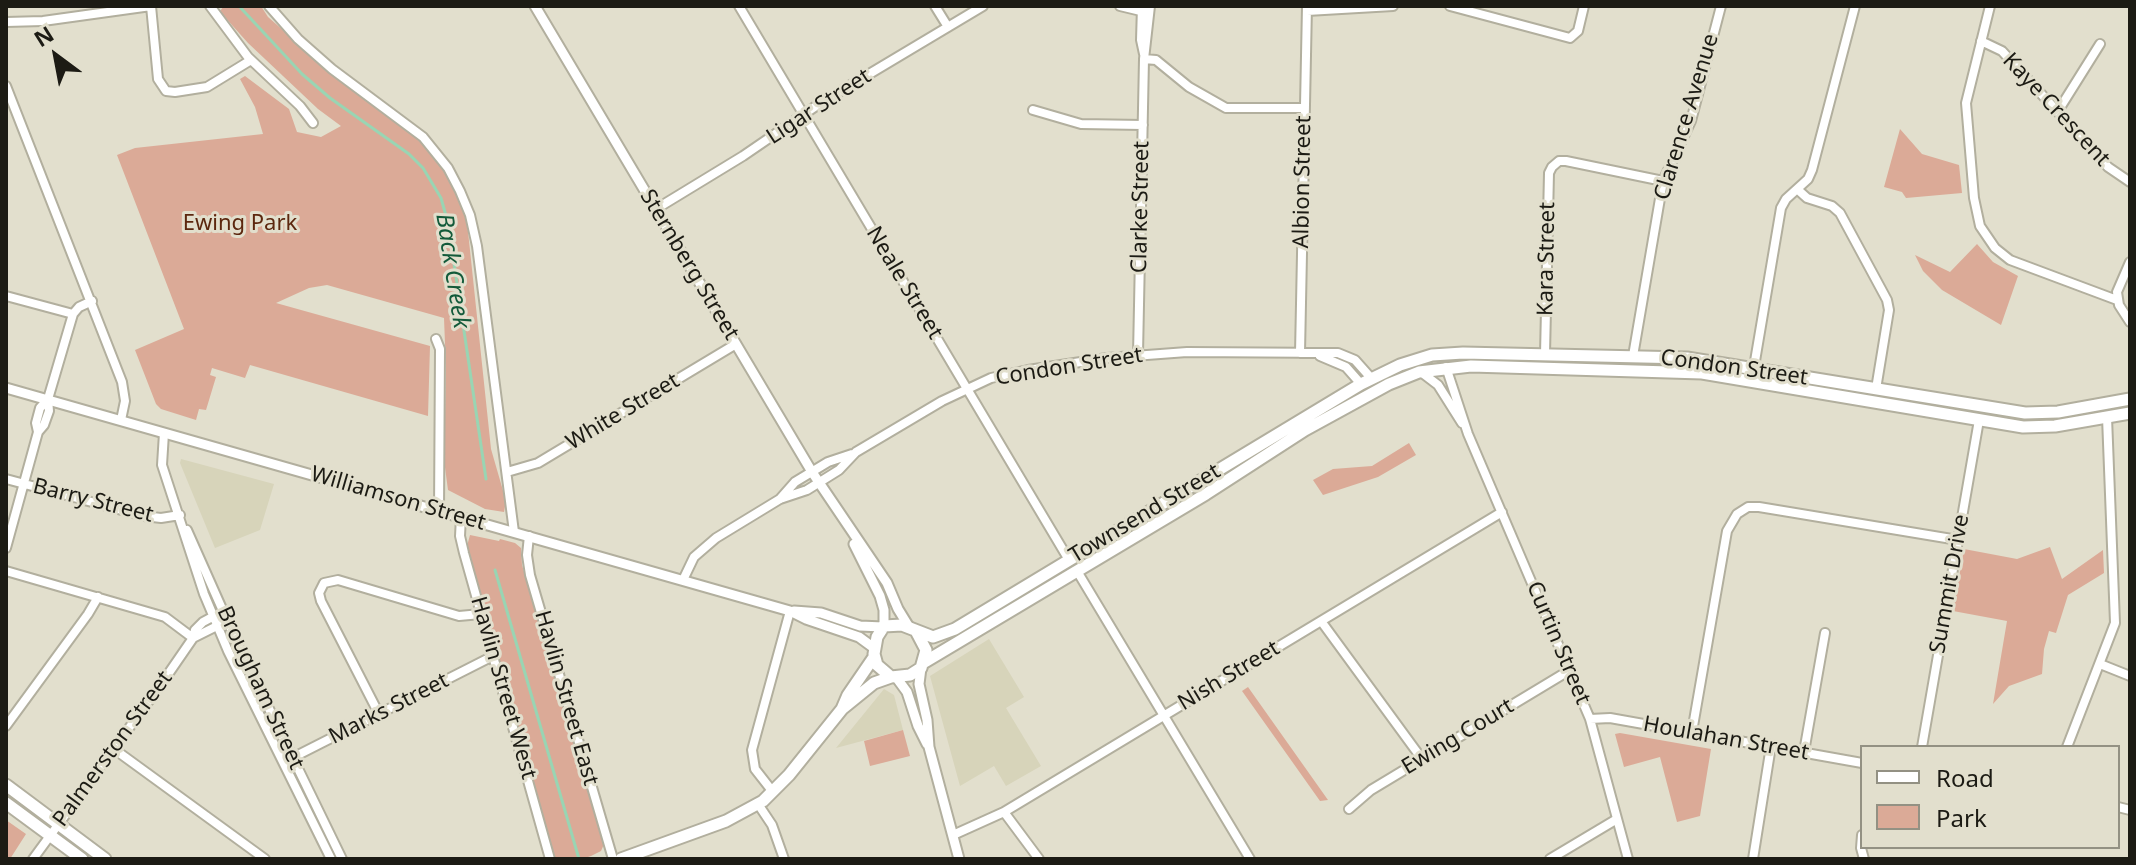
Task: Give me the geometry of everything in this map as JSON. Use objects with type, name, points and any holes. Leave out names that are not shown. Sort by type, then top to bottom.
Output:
[{"type":"main road","name":"Condon Street","points":[[1366,381],[1405,363],[1439,354],[1633,356],[1696,359],[1754,367],[2025,413],[2058,412],[2130,399]]},
{"type":"main road","name":"Clarence Avenue","points":[[1633,356],[1633,370]]},
{"type":"main road","points":[[1366,381],[1429,362],[1446,367]]},
{"type":"main road","name":"Condon Street","points":[[1373,392],[1419,372],[1446,367],[1633,370],[1702,373],[1979,420],[2040,427],[2130,413]]},
{"type":"main road","points":[[1752,381],[1754,367]]},
{"type":"main road","name":"Townsend Street","points":[[912,629],[933,637],[947,633],[1366,381]]},
{"type":"main road","name":"Townsend Street","points":[[922,665],[1225,482],[1305,430],[1373,392]]},
{"type":"main road","points":[[621,859],[726,821],[758,804],[773,792],[842,709],[874,683],[910,675],[922,665],[925,646],[912,629],[895,624],[884,627],[874,653],[842,709]]},
{"type":"main road","points":[[874,653],[880,668],[894,677]]},
{"type":"main road","points":[[6,785],[105,859]]},
{"type":"main road","points":[[6,803],[82,859]]},
{"type":"street","points":[[6,22],[43,21],[151,6],[158,79],[166,91],[207,87],[251,60]]},
{"type":"street","points":[[210,6],[251,60],[306,111],[313,123]]},
{"type":"street","points":[[269,6],[298,39],[332,69],[423,137],[455,180],[470,215],[477,246],[514,532]]},
{"type":"street","name":"Sternberg Street","points":[[535,6],[818,483],[887,583],[898,609],[912,629]]},
{"type":"street","name":"Neale Street","points":[[739,6],[1069,560]]},
{"type":"street","points":[[935,6],[948,27]]},
{"type":"street","name":"Ligar Street","points":[[656,209],[743,156],[803,114],[983,6]]},
{"type":"street","points":[[1120,6],[1147,8]]},
{"type":"street","points":[[1307,8],[1393,6]]},
{"type":"street","points":[[1450,6],[1576,41],[1584,6]]},
{"type":"street","name":"Clarence Avenue","points":[[1633,356],[1663,181],[1691,121],[1721,6]]},
{"type":"street","points":[[1754,367],[1781,208],[1786,199],[1808,179],[1812,170],[1855,6]]},
{"type":"street","points":[[1990,6],[1966,103],[1974,198],[1980,226],[1995,248],[2010,260],[2117,300]]},
{"type":"street","name":"Clarke Street","points":[[1138,354],[1144,59],[1141,40],[1147,8]]},
{"type":"street","name":"Albion Street","points":[[1300,353],[1307,8]]},
{"type":"street","name":"Kaye Crescent","points":[[1981,41],[2002,51],[2108,167],[2130,182]]},
{"type":"street","points":[[2058,111],[2100,44]]},
{"type":"street","points":[[1144,59],[1156,60],[1183,84],[1226,108],[1305,108]]},
{"type":"street","points":[[6,86],[123,386],[125,401],[121,420]]},
{"type":"street","points":[[1033,110],[1081,124],[1143,125]]},
{"type":"street","points":[[1545,157],[1553,165],[1566,161],[1663,181]]},
{"type":"street","name":"Kara Street","points":[[1545,354],[1549,173],[1553,165]]},
{"type":"street","points":[[1797,189],[1807,198],[1832,206],[1840,213],[1887,300],[1889,310],[1876,389]]},
{"type":"street","points":[[2130,262],[2118,286],[2117,300],[2130,322]]},
{"type":"street","points":[[6,296],[73,314]]},
{"type":"street","points":[[6,548],[38,432],[36,423],[40,408],[48,399],[73,314],[92,301]]},
{"type":"street","points":[[436,339],[440,349],[439,511]]},
{"type":"street","name":"White Street","points":[[507,472],[538,463],[736,344]]},
{"type":"street","name":"Condon Street","points":[[780,499],[791,485],[834,459],[856,452],[966,388],[1012,373],[1138,354],[1300,353],[1345,355],[1356,362],[1366,381]]},
{"type":"street","name":"Curtin Street","points":[[1446,367],[1468,434],[1590,719],[1628,859]]},
{"type":"street","name":"Curtin Street","points":[[1419,372],[1438,385],[1468,434]]},
{"type":"street","name":"Williamson Street","points":[[6,388],[790,611],[859,637],[874,653]]},
{"type":"street","points":[[2068,745],[2116,617],[2107,417]]},
{"type":"street","name":"Summit Drive","points":[[1922,745],[1979,420]]},
{"type":"street","name":"Brougham Street","points":[[164,433],[162,465],[191,558],[217,626],[342,859]]},
{"type":"street","name":"Condon Street","points":[[683,580],[692,559],[705,546],[780,499],[818,483],[839,470],[856,452]]},
{"type":"street","name":"Barry Street","points":[[6,479],[144,516],[161,518],[180,515]]},
{"type":"street","points":[[1692,732],[1727,531],[1737,514],[1748,507],[1759,507],[1958,540]]},
{"type":"street","name":"Nish Street","points":[[953,835],[1004,812],[1502,512]]},
{"type":"street","name":"Brougham Street","points":[[180,515],[202,558],[331,859]]},
{"type":"street","name":"Havlin Street West","points":[[461,517],[460,536],[550,859]]},
{"type":"street","name":"Sternberg Street","points":[[844,523],[880,596],[884,627]]},
{"type":"street","name":"Havlin Street East","points":[[529,536],[527,555],[530,575],[613,859]]},
{"type":"street","points":[[6,571],[165,617],[193,638]]},
{"type":"street","points":[[1077,571],[1250,859]]},
{"type":"street","points":[[379,714],[323,606],[321,586],[327,581],[338,580],[459,616],[481,614]]},
{"type":"street","points":[[6,726],[98,597]]},
{"type":"street","name":"Palmerston Street","points":[[33,859],[193,638],[195,630],[223,611]]},
{"type":"street","points":[[773,792],[755,769],[752,750],[790,611]]},
{"type":"street","name":"Williamson Street","points":[[790,611],[821,613],[860,626],[884,627]]},
{"type":"street","name":"Palmerston Street","points":[[193,638],[228,621]]},
{"type":"street","points":[[1321,621],[1422,759]]},
{"type":"street","points":[[1804,752],[1825,633]]},
{"type":"street","name":"Marks Street","points":[[288,760],[493,656]]},
{"type":"street","points":[[2100,664],[2130,676]]},
{"type":"street","points":[[922,665],[919,684],[929,747],[959,859]]},
{"type":"street","name":"Ewing Court","points":[[1349,809],[1371,790],[1570,670]]},
{"type":"street","points":[[894,677],[907,692],[918,726],[929,747]]},
{"type":"street","name":"Houlahan Street","points":[[1590,719],[1610,718],[1860,763]]},
{"type":"street","points":[[1753,859],[1771,746]]},
{"type":"street","points":[[114,749],[265,859]]},
{"type":"street","points":[[758,804],[772,825],[784,859]]},
{"type":"street","points":[[1004,812],[1039,859]]},
{"type":"street","points":[[1550,859],[1617,819]]},
{"type":"shaded area","points":[[181,459],[274,484],[260,530],[215,548]]},
{"type":"shaded area","points":[[989,639],[1024,697],[1006,708],[1041,766],[1006,786],[994,766],[960,786],[930,676]]},
{"type":"shaded area","points":[[884,689],[894,695],[903,730],[836,748]]},
{"type":"green space","name":"Ewing Park","points":[[224,6],[261,6],[268,17],[339,79],[422,139],[454,181],[467,222],[491,449],[506,501],[504,512],[485,509],[448,490],[444,460],[444,318],[327,285],[309,288],[276,303],[430,346],[428,416],[250,365],[245,378],[212,368],[210,375],[216,377],[206,410],[199,409],[196,420],[161,409],[156,404],[135,350],[184,329],[117,155],[135,148],[263,134],[255,107],[240,79],[245,76],[289,109],[297,132],[321,137],[341,126],[318,109],[248,43],[220,11]]},
{"type":"green space","points":[[1900,129],[1922,154],[1959,165],[1962,193],[1906,198],[1902,192],[1884,187]]},
{"type":"green space","points":[[1977,244],[1993,262],[2018,276],[2001,325],[1942,290],[1923,271],[1915,255],[1950,272]]},
{"type":"green space","points":[[1409,443],[1416,455],[1378,477],[1323,495],[1313,480],[1333,469],[1372,466]]},
{"type":"green space","points":[[470,535],[500,539],[521,548],[522,565],[605,842],[601,851],[591,856],[582,859],[553,858],[467,546]]},
{"type":"green space","points":[[2050,547],[2062,579],[2103,550],[2104,573],[2068,595],[2056,633],[2049,631],[2042,674],[2009,686],[1993,704],[2007,621],[1953,611],[1964,549],[2017,559]]},
{"type":"green space","points":[[1248,687],[1328,800],[1320,801],[1242,691]]},
{"type":"green space","points":[[903,730],[910,756],[870,766],[864,741]]},
{"type":"green space","points":[[1615,734],[1711,749],[1700,816],[1677,822],[1660,757],[1624,767]]},
{"type":"green space","points":[[6,820],[26,834],[10,859],[6,859]]},
{"type":"waterway","name":"Back Creek","points":[[239,6],[302,74],[330,98],[409,154],[423,168],[441,198],[448,223],[486,479]]},
{"type":"waterway","name":"Back Creek","points":[[495,570],[579,859]]}]
